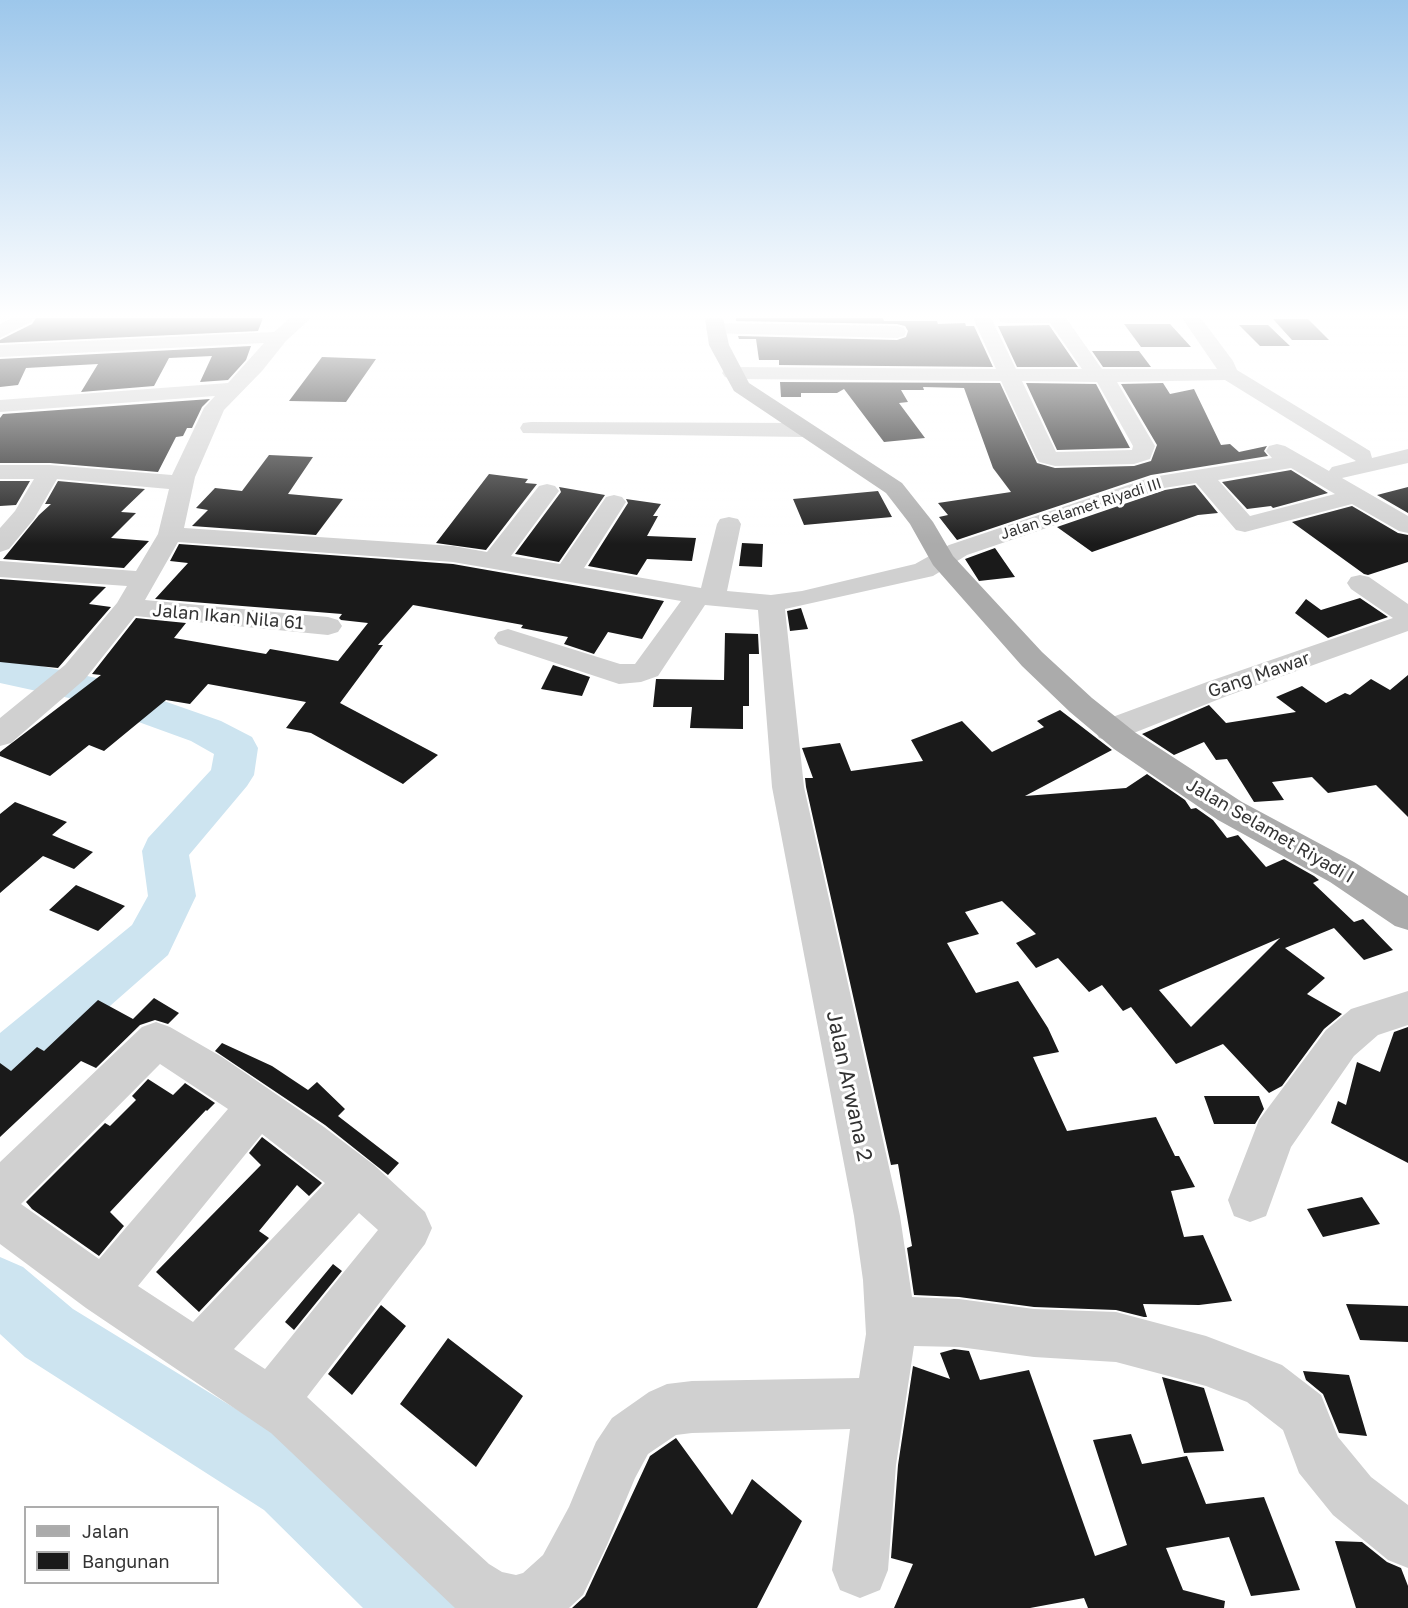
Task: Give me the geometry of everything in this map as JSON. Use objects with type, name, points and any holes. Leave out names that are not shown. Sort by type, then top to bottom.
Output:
[{"type":"main road","name":"Jalan Selamet Riyadi I","points":[[748,393],[894,488],[921,522],[942,560],[1032,659],[1110,730],[1230,811],[1342,872],[1408,915]]},
{"type":"street","points":[[0,406],[178,393]]},
{"type":"street","points":[[0,735],[65,681],[128,607],[170,534],[180,483],[215,408],[229,393]]},
{"type":"street","points":[[1016,393],[1047,458],[1139,456],[1144,446],[1111,393]]},
{"type":"street","points":[[1260,393],[1362,456]]},
{"type":"street","points":[[531,428],[803,430]]},
{"type":"street","points":[[1271,447],[1408,526]]},
{"type":"street","points":[[1321,477],[1408,456]]},
{"type":"street","name":"Jalan Selamet Riyadi III","points":[[170,534],[453,555],[705,597],[771,603],[802,599],[924,570],[958,550],[1143,487],[1295,461]]},
{"type":"street","points":[[0,472],[50,472],[180,483]]},
{"type":"street","points":[[0,544],[25,514],[50,472]]},
{"type":"street","points":[[1201,476],[1245,525],[1354,496]]},
{"type":"street","points":[[493,561],[547,491]]},
{"type":"street","points":[[567,574],[614,502]]},
{"type":"street","points":[[508,638],[619,674],[641,673],[648,669],[705,597],[729,524]]},
{"type":"street","points":[[0,569],[143,579]]},
{"type":"street","points":[[1360,583],[1408,616]]},
{"type":"street","name":"Jalan Arwana 2","points":[[771,603],[788,787],[877,1216],[887,1280],[891,1334],[870,1466],[860,1570]]},
{"type":"street","name":"Jalan Ikan Nila 61","points":[[128,607],[328,626]]},
{"type":"street","name":"Gang Mawar","points":[[1110,730],[1217,689],[1408,622]]},
{"type":"street","points":[[1250,1200],[1274,1135],[1316,1072],[1340,1043],[1365,1021],[1408,1008]]},
{"type":"street","points":[[0,1193],[156,1041],[207,1070],[309,1142],[358,1181],[410,1228],[271,1402]]},
{"type":"street","points":[[103,1291],[257,1107]]},
{"type":"street","points":[[197,1353],[358,1181]]},
{"type":"street","points":[[0,1216],[103,1291],[289,1415],[469,1584],[491,1598],[516,1604],[539,1597],[563,1575],[588,1526],[615,1461],[630,1436],[668,1410],[692,1407],[880,1403]]},
{"type":"street","points":[[890,1321],[959,1323],[1034,1333],[1116,1337],[1206,1361],[1264,1383],[1303,1413],[1318,1454],[1352,1496],[1408,1540]]},
{"type":"building","points":[[295,393],[352,393],[346,402],[289,401]]},
{"type":"building","points":[[781,393],[801,393],[801,397],[781,397]]},
{"type":"building","points":[[847,393],[903,393],[908,402],[899,403],[925,438],[884,442]]},
{"type":"building","points":[[966,393],[1005,393],[1037,463],[1055,468],[1134,466],[1151,461],[1157,445],[1126,393],[1196,393],[1221,445],[1230,444],[1239,452],[1267,446],[1264,451],[1268,456],[1151,475],[957,540],[939,517],[948,515],[938,503],[1011,492],[993,468]]},
{"type":"building","points":[[1031,393],[1101,393],[1130,448],[1057,450]]},
{"type":"building","points":[[210,399],[202,407],[192,428],[187,428],[183,436],[176,437],[158,472],[50,463],[0,463],[0,418],[3,414]]},
{"type":"building","points":[[269,455],[313,457],[288,494],[343,499],[316,535],[192,526],[208,510],[196,508],[215,488],[242,491]]},
{"type":"building","points":[[1291,470],[1328,493],[1273,508],[1271,506],[1247,509],[1222,482]]},
{"type":"building","points":[[489,474],[528,479],[525,483],[537,484],[486,550],[436,543]]},
{"type":"building","points":[[0,481],[30,481],[16,505],[0,506]]},
{"type":"building","points":[[58,481],[145,489],[121,512],[136,513],[111,538],[149,541],[124,568],[3,559],[39,515],[51,504],[45,504]]},
{"type":"building","points":[[1195,485],[1218,513],[1198,515],[1092,552],[1057,527],[1165,490]]},
{"type":"building","points":[[559,487],[605,495],[559,562],[515,554],[561,492]]},
{"type":"building","points":[[1408,487],[1408,513],[1377,495]]},
{"type":"building","points":[[878,491],[892,517],[804,525],[793,499]]},
{"type":"building","points":[[626,499],[661,504],[653,516],[658,516],[647,536],[696,538],[692,561],[647,559],[637,575],[588,566],[628,503]]},
{"type":"building","points":[[1352,506],[1398,533],[1408,535],[1408,562],[1368,575],[1364,574],[1292,522]]},
{"type":"building","points":[[742,543],[763,544],[762,567],[739,566]]},
{"type":"building","points":[[179,544],[453,564],[664,601],[642,639],[608,632],[594,654],[564,644],[568,637],[521,628],[523,625],[413,605],[378,645],[383,645],[340,703],[438,755],[403,784],[311,733],[286,728],[306,702],[208,684],[190,704],[166,700],[104,751],[89,745],[50,776],[0,756],[0,752],[101,675],[92,674],[136,618],[186,623],[174,638],[266,654],[270,649],[338,661],[368,623],[341,620],[339,618],[342,614],[155,599],[188,563],[170,561]]},
{"type":"building","points":[[995,548],[1015,577],[979,581],[965,559]]},
{"type":"building","points":[[0,579],[106,587],[89,604],[111,607],[58,668],[0,662]]},
{"type":"building","points":[[1360,598],[1388,617],[1328,638],[1295,613],[1306,599],[1321,610]]},
{"type":"building","points":[[801,608],[808,629],[790,631],[787,611]]},
{"type":"building","points":[[725,633],[758,634],[759,654],[749,654],[749,706],[743,706],[743,729],[690,728],[692,707],[653,707],[656,679],[724,680]]},
{"type":"building","points":[[553,665],[590,677],[582,696],[541,689]]},
{"type":"building","points":[[1408,675],[1408,817],[1376,785],[1328,793],[1312,777],[1272,782],[1284,800],[1254,802],[1227,759],[1216,760],[1204,742],[1174,755],[1142,734],[1209,705],[1226,723],[1296,712],[1276,697],[1302,686],[1326,703],[1345,693],[1350,695],[1371,679],[1390,690]]},
{"type":"building","points":[[1060,710],[1112,750],[1025,796],[1126,788],[1147,774],[1185,800],[1191,809],[1196,808],[1213,820],[1227,838],[1238,835],[1266,867],[1284,859],[1314,876],[1319,880],[1313,883],[1354,922],[1363,919],[1393,950],[1364,960],[1334,928],[1285,948],[1325,978],[1307,994],[1342,1014],[1324,1029],[1282,1086],[1269,1093],[1223,1044],[1176,1064],[1131,1007],[1123,1011],[1102,985],[1089,992],[1058,958],[1036,968],[1016,943],[1036,934],[1002,901],[965,912],[979,934],[947,943],[976,993],[1018,981],[1048,1028],[1059,1052],[1033,1057],[1067,1131],[1156,1117],[1175,1156],[1179,1156],[1195,1187],[1171,1191],[1184,1237],[1203,1235],[1232,1301],[1199,1305],[1143,1304],[1147,1317],[1144,1317],[1116,1310],[1034,1307],[959,1297],[914,1295],[907,1248],[912,1246],[898,1164],[891,1165],[806,787],[805,778],[813,778],[802,748],[840,743],[851,771],[923,761],[911,740],[962,721],[992,752],[1044,727],[1037,721]],"holes":[[[1280,938],[1191,1027],[1159,990]]]},
{"type":"building","points":[[15,802],[67,822],[52,835],[93,852],[74,869],[43,856],[0,893],[0,814]]},
{"type":"building","points":[[76,885],[125,906],[98,931],[49,910]]},
{"type":"building","points":[[154,998],[179,1013],[168,1024],[155,1020],[140,1025],[96,1068],[81,1061],[0,1137],[0,1063],[11,1071],[37,1047],[44,1051],[98,1000],[133,1019]]},
{"type":"building","points":[[1408,1027],[1408,1163],[1331,1123],[1338,1101],[1346,1105],[1357,1062],[1380,1072],[1394,1032]]},
{"type":"building","points":[[222,1043],[272,1066],[308,1090],[317,1082],[345,1109],[338,1116],[399,1163],[388,1175],[325,1125],[215,1051]]},
{"type":"building","points":[[148,1079],[173,1095],[185,1083],[215,1103],[110,1212],[124,1226],[99,1256],[32,1209],[26,1202],[105,1123],[110,1126],[136,1100],[132,1096]]},
{"type":"building","points":[[1204,1096],[1259,1096],[1264,1109],[1255,1124],[1214,1124]]},
{"type":"building","points":[[262,1137],[322,1183],[309,1196],[297,1185],[259,1231],[269,1238],[199,1312],[156,1272],[261,1165],[249,1153]]},
{"type":"building","points":[[1362,1197],[1380,1224],[1323,1237],[1307,1209]]},
{"type":"building","points":[[333,1264],[342,1271],[294,1330],[285,1322]]},
{"type":"building","points":[[1346,1304],[1408,1306],[1408,1342],[1360,1340]]},
{"type":"building","points":[[381,1305],[406,1326],[352,1395],[328,1374]]},
{"type":"building","points":[[448,1338],[523,1396],[476,1467],[400,1404]]},
{"type":"building","points":[[954,1349],[969,1351],[980,1380],[1029,1370],[1095,1556],[1127,1545],[1093,1440],[1131,1434],[1142,1464],[1187,1456],[1206,1504],[1264,1497],[1300,1590],[1251,1596],[1229,1537],[1166,1548],[1183,1590],[1225,1601],[1224,1608],[1088,1608],[1084,1598],[1030,1608],[894,1608],[913,1564],[891,1558],[898,1465],[913,1366],[950,1379],[940,1353]]},
{"type":"building","points":[[1303,1371],[1349,1375],[1367,1436],[1339,1433],[1323,1394],[1306,1380]]},
{"type":"building","points":[[1162,1377],[1204,1388],[1224,1451],[1184,1453]]},
{"type":"building","points":[[676,1438],[732,1515],[752,1479],[802,1521],[757,1608],[572,1608],[585,1596],[650,1456]]},
{"type":"building","points":[[1335,1541],[1362,1542],[1387,1562],[1401,1568],[1408,1586],[1408,1608],[1356,1608]]},
{"type":"waterway","points":[[0,670],[87,688],[206,731],[237,748],[232,775],[165,851],[172,896],[150,940],[0,1067]]},
{"type":"waterway","points":[[0,1290],[49,1333],[290,1484],[418,1608]]}]
